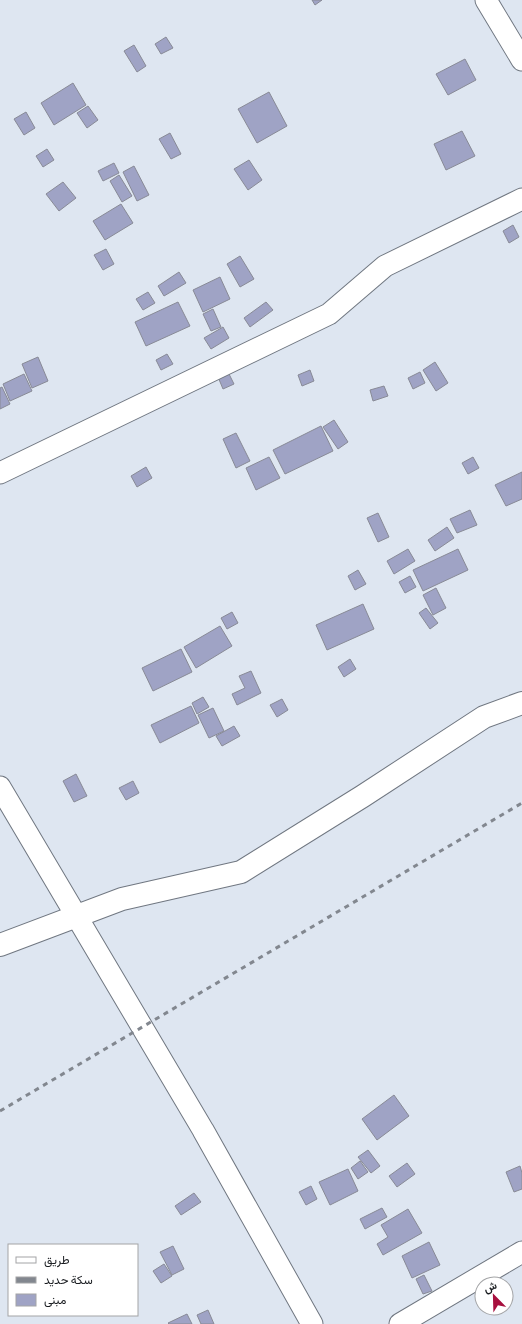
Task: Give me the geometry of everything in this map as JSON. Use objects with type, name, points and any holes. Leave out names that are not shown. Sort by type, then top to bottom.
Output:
[{"type":"street","points":[[486,0],[522,60]]},
{"type":"street","points":[[0,473],[329,314],[385,266],[522,199]]},
{"type":"street","points":[[0,945],[122,899],[241,872],[363,796],[484,717],[522,703]]},
{"type":"street","points":[[0,787],[203,1130],[312,1324]]},
{"type":"street","points":[[400,1324],[522,1252]]},
{"type":"building","points":[[312,0],[322,0],[315,5]]},
{"type":"building","points":[[166,37],[173,48],[161,54],[155,44]]},
{"type":"building","points":[[134,45],[146,66],[137,72],[124,51]]},
{"type":"building","points":[[465,59],[476,80],[448,95],[436,74]]},
{"type":"building","points":[[73,83],[86,105],[54,125],[41,103]]},
{"type":"building","points":[[269,92],[287,126],[257,143],[238,109]]},
{"type":"building","points":[[88,106],[98,120],[87,128],[77,113]]},
{"type":"building","points":[[26,112],[35,128],[24,135],[14,119]]},
{"type":"building","points":[[462,131],[475,156],[446,170],[434,144]]},
{"type":"building","points":[[170,133],[181,154],[171,159],[159,139]]},
{"type":"building","points":[[47,149],[54,160],[43,167],[36,156]]},
{"type":"building","points":[[249,160],[262,180],[248,190],[234,169]]},
{"type":"building","points":[[114,163],[119,173],[103,181],[98,171]]},
{"type":"building","points":[[134,166],[149,195],[137,201],[123,172]]},
{"type":"building","points":[[119,175],[132,196],[122,202],[110,181]]},
{"type":"building","points":[[63,182],[76,198],[59,211],[46,194]]},
{"type":"building","points":[[121,204],[133,223],[105,240],[93,221]]},
{"type":"building","points":[[513,225],[519,237],[509,243],[503,231]]},
{"type":"building","points":[[106,249],[114,264],[103,270],[94,255]]},
{"type":"building","points":[[240,256],[254,279],[240,287],[227,264]]},
{"type":"building","points":[[179,272],[186,283],[164,296],[158,286]]},
{"type":"building","points":[[220,277],[230,299],[203,312],[193,290]]},
{"type":"building","points":[[148,292],[155,303],[143,310],[136,299]]},
{"type":"building","points":[[178,302],[190,326],[146,346],[135,322]]},
{"type":"building","points":[[266,302],[273,310],[250,327],[244,318]]},
{"type":"building","points":[[213,309],[221,327],[211,331],[203,314]]},
{"type":"building","points":[[223,327],[229,338],[211,349],[204,338]]},
{"type":"building","points":[[167,354],[173,364],[161,370],[156,360]]},
{"type":"building","points":[[38,357],[48,381],[32,388],[22,364]]},
{"type":"building","points":[[435,362],[448,383],[436,391],[423,370]]},
{"type":"building","points":[[310,370],[314,381],[302,386],[298,375]]},
{"type":"building","points":[[228,372],[234,384],[223,389],[218,377]]},
{"type":"building","points":[[420,372],[425,383],[413,389],[408,378]]},
{"type":"building","points":[[24,374],[32,391],[10,401],[3,384]]},
{"type":"building","points":[[384,386],[388,396],[373,401],[370,390]]},
{"type":"building","points":[[2,387],[10,404],[0,409],[0,388]]},
{"type":"building","points":[[334,420],[348,442],[338,449],[323,427]]},
{"type":"building","points":[[321,426],[333,451],[285,474],[273,450]]},
{"type":"building","points":[[236,433],[250,461],[236,468],[223,439]]},
{"type":"building","points":[[269,457],[280,478],[256,490],[246,468]]},
{"type":"building","points":[[473,457],[479,468],[468,474],[462,463]]},
{"type":"building","points":[[146,467],[152,478],[137,487],[131,476]]},
{"type":"building","points":[[522,472],[522,499],[506,506],[495,485]]},
{"type":"building","points":[[470,510],[477,525],[457,533],[450,519]]},
{"type":"building","points":[[378,513],[389,537],[378,542],[367,518]]},
{"type":"building","points":[[447,527],[454,538],[435,551],[428,540]]},
{"type":"building","points":[[408,549],[415,561],[394,574],[387,561]]},
{"type":"building","points":[[458,549],[468,570],[423,591],[413,570]]},
{"type":"building","points":[[358,570],[366,584],[355,590],[348,576]]},
{"type":"building","points":[[410,576],[416,587],[405,593],[399,582]]},
{"type":"building","points":[[436,588],[446,608],[433,615],[423,595]]},
{"type":"building","points":[[363,604],[374,629],[327,650],[316,625]]},
{"type":"building","points":[[426,608],[438,623],[430,629],[419,613]]},
{"type":"building","points":[[232,612],[238,623],[227,629],[221,618]]},
{"type":"building","points":[[220,626],[232,646],[196,668],[184,647]]},
{"type":"building","points":[[181,649],[192,672],[153,691],[142,668]]},
{"type":"building","points":[[350,659],[356,669],[344,677],[338,667]]},
{"type":"building","points":[[251,671],[261,693],[237,705],[232,694],[245,688],[239,676]]},
{"type":"building","points":[[203,697],[209,707],[197,714],[192,703]]},
{"type":"building","points":[[282,699],[288,710],[277,717],[270,705]]},
{"type":"building","points":[[191,706],[199,723],[160,743],[151,725]]},
{"type":"building","points":[[213,708],[224,731],[209,738],[198,715]]},
{"type":"building","points":[[234,726],[240,736],[222,746],[216,736]]},
{"type":"building","points":[[76,774],[87,796],[74,802],[63,781]]},
{"type":"building","points":[[133,781],[139,793],[126,800],[119,788]]},
{"type":"building","points":[[394,1095],[409,1116],[377,1140],[362,1119]]},
{"type":"building","points":[[368,1150],[380,1166],[371,1173],[358,1157]]},
{"type":"building","points":[[360,1161],[368,1172],[358,1179],[351,1168]]},
{"type":"building","points":[[407,1163],[415,1174],[397,1187],[389,1176]]},
{"type":"building","points":[[520,1166],[522,1173],[522,1189],[514,1192],[506,1172]]},
{"type":"building","points":[[348,1169],[358,1191],[330,1205],[319,1182]]},
{"type":"building","points":[[311,1186],[317,1199],[306,1205],[299,1192]]},
{"type":"building","points":[[194,1193],[201,1202],[181,1215],[175,1206]]},
{"type":"building","points":[[382,1208],[387,1217],[365,1229],[360,1219]]},
{"type":"building","points":[[408,1209],[422,1233],[383,1255],[377,1244],[388,1237],[381,1225]]},
{"type":"building","points":[[429,1242],[440,1265],[412,1278],[402,1256]]},
{"type":"building","points":[[173,1246],[184,1269],[172,1275],[160,1252]]},
{"type":"building","points":[[164,1264],[172,1276],[161,1283],[153,1271]]},
{"type":"building","points":[[424,1275],[432,1291],[423,1294],[416,1279]]},
{"type":"building","points":[[208,1310],[214,1324],[201,1324],[197,1315]]},
{"type":"building","points":[[187,1314],[192,1324],[168,1323]]},
{"type":"railway","points":[[0,1111],[522,803]]}]
